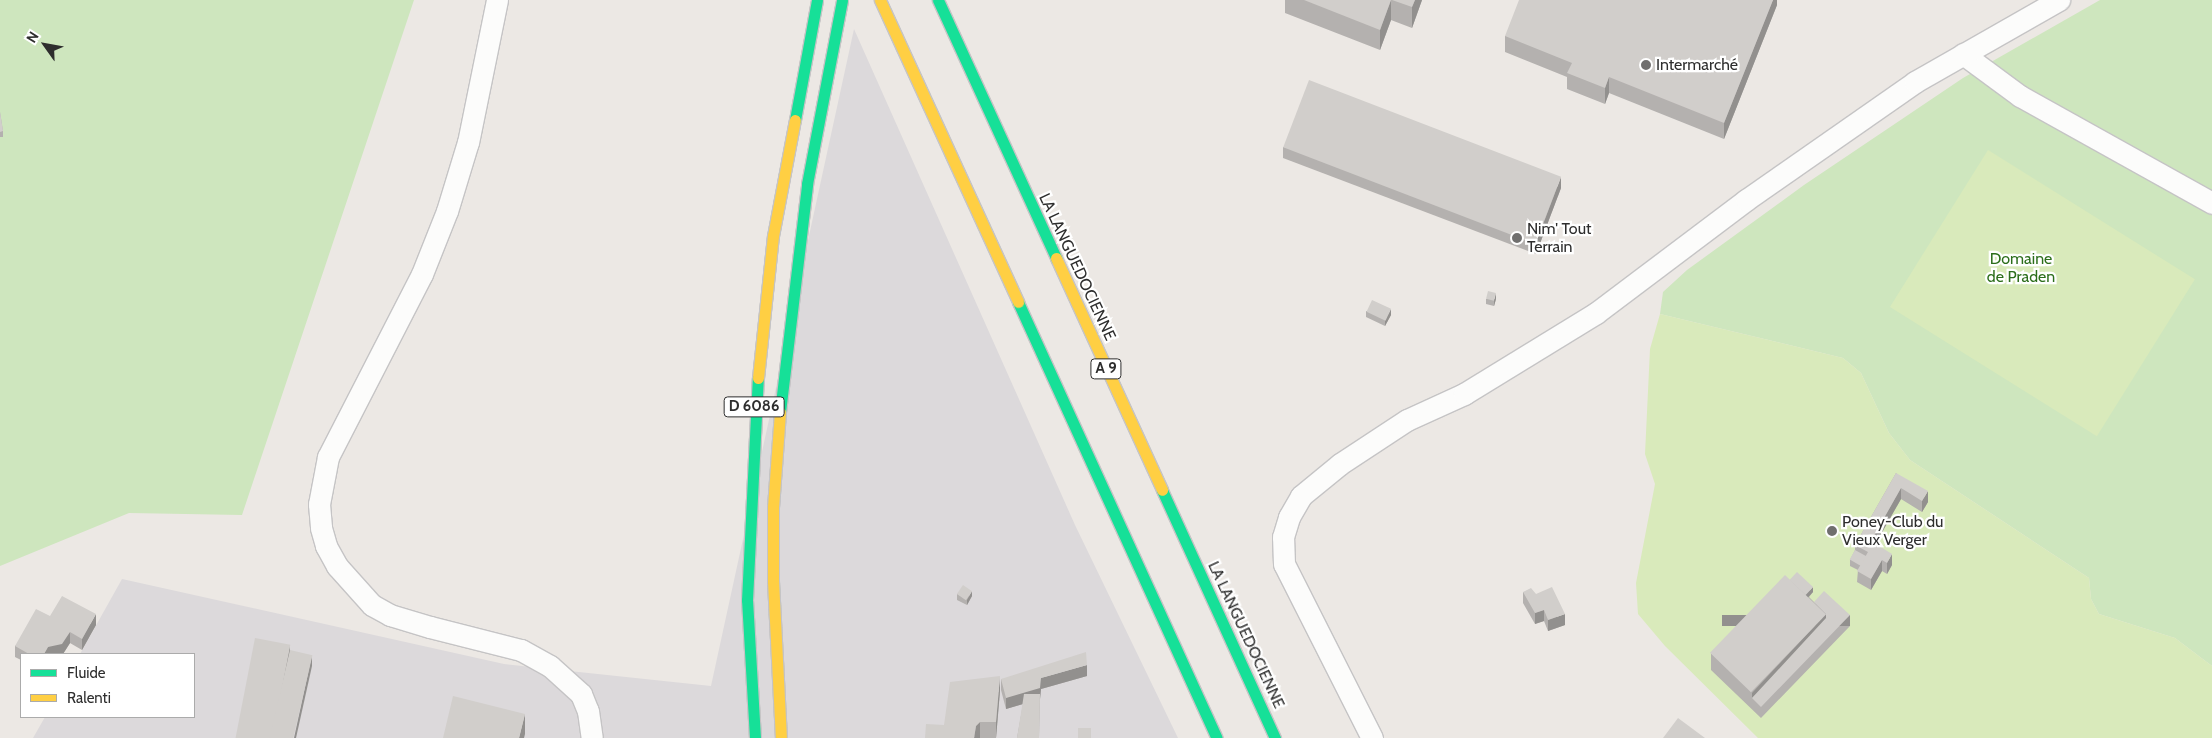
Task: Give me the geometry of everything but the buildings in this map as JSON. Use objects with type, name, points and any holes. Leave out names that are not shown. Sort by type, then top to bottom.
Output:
[{"type":"main road","name":"D 6086","points":[[755,738],[747,600],[754,415],[773,236],[817,0]]},
{"type":"main road","name":"D 6086","points":[[782,738],[773,581],[773,507],[791,287],[821,106],[842,0]]},
{"type":"main road","points":[[880,0],[1217,738]]},
{"type":"main road","name":"LA LANGUEDOCIENNE","points":[[938,0],[1275,738]]},
{"type":"street","points":[[497,0],[468,142],[447,211],[422,274],[328,458],[319,504],[321,528],[326,546],[337,566],[372,605],[414,622],[521,650],[570,681],[581,694],[588,711],[592,738]]},
{"type":"street","points":[[1372,738],[1284,564],[1283,537],[1289,517],[1302,496],[1334,468],[1407,420],[1464,394],[1596,313],[1835,137],[1963,54],[2059,0]]},
{"type":"street","points":[[1963,54],[2020,96],[2212,203]]},
{"type":"shaded area","points":[[854,29],[1075,525],[1178,738],[33,738],[44,718],[195,718],[195,653],[81,653],[122,579],[504,664],[711,686]]},
{"type":"green space","points":[[0,0],[414,0],[242,515],[129,513],[0,566]]},
{"type":"green space","name":"Domaine de Praden","points":[[2100,0],[2212,0],[2212,666],[2175,638],[2099,614],[2091,599],[2089,578],[1910,460],[1889,433],[1861,373],[1843,358],[1660,314],[1663,292],[1687,270],[1804,185],[1963,78]]},
{"type":"green space","points":[[1988,150],[2195,279],[2097,436],[1890,307]]},
{"type":"green space","name":"Poney-Club du Vieux Verger","points":[[1660,314],[1843,358],[1861,373],[1889,433],[1910,460],[2089,578],[2091,599],[2099,614],[2175,638],[2212,666],[2212,738],[1758,738],[1665,646],[1638,614],[1636,583],[1655,484],[1645,454],[1650,349]]},
{"type":"traffic: fast","points":[[795,120],[817,0]]},
{"type":"traffic: fast","points":[[780,412],[807,184],[842,0]]},
{"type":"traffic: fast","points":[[938,0],[1056,258]]},
{"type":"traffic: fast","points":[[1018,302],[1217,738]]},
{"type":"traffic: fast","points":[[755,738],[747,600],[758,378]]},
{"type":"traffic: fast","points":[[1162,490],[1275,738]]},
{"type":"traffic: slow","points":[[880,0],[1018,302]]},
{"type":"traffic: slow","points":[[758,378],[773,236],[795,120]]},
{"type":"traffic: slow","points":[[1056,258],[1162,490]]},
{"type":"traffic: slow","points":[[780,412],[773,507],[773,581],[781,738]]},
{"type":"place","name":"Intermarché","points":[[1646,65]]},
{"type":"place","name":"Nim' Tout Terrain","points":[[1517,238]]},
{"type":"place","name":"Poney-Club du Vieux Verger","points":[[1832,531]]}]
